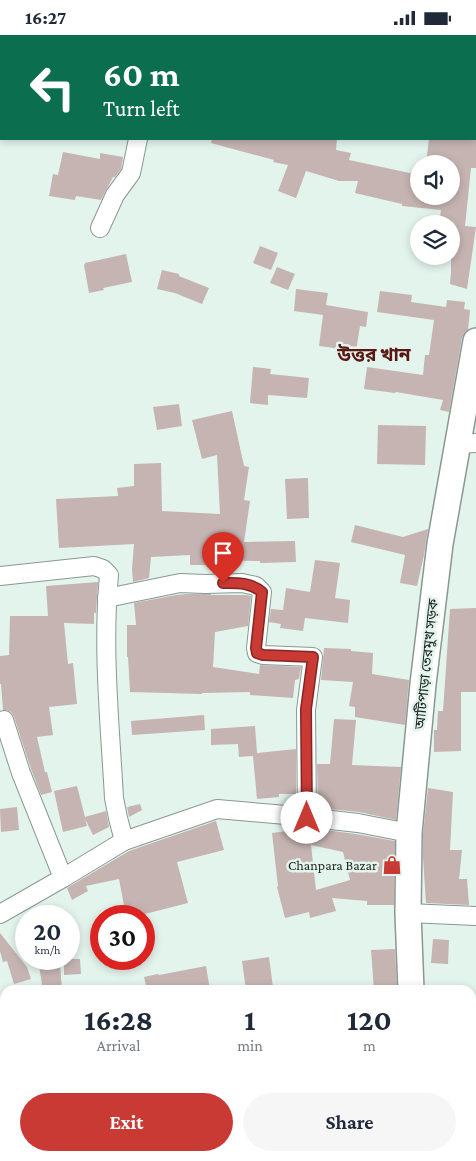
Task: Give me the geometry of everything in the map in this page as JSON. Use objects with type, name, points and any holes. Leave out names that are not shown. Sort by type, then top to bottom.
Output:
[{"type":"main road","name":"আটিপাড়া তেরমুখ সড়ক","points":[[411,985],[408,913],[409,833],[423,684],[440,544],[467,443],[476,341]]},
{"type":"street","points":[[100,228],[116,195],[131,173],[138,140]]},
{"type":"street","points":[[0,576],[94,566],[103,569],[109,575],[107,663],[114,798],[124,841]]},
{"type":"street","points":[[107,598],[180,583],[242,583],[256,586],[262,592],[257,653],[263,655],[313,657],[306,709],[307,818]]},
{"type":"street","points":[[4,720],[21,773],[63,878]]},
{"type":"street","points":[[0,914],[124,841],[217,809],[358,823],[409,833]]},
{"type":"street","points":[[408,913],[476,916]]},
{"type":"building","points":[[212,140],[337,140],[336,150],[351,153],[349,160],[410,173],[410,205],[460,205],[460,155],[427,155],[429,140],[476,140],[476,168],[471,168],[465,226],[476,227],[467,289],[450,284],[451,265],[460,265],[460,215],[440,215],[441,210],[402,206],[402,204],[355,193],[358,181],[339,181],[306,171],[296,198],[278,191],[288,165],[273,162],[274,160],[211,143]]},
{"type":"building","points":[[63,152],[100,159],[100,153],[123,157],[121,169],[113,177],[101,200],[76,196],[75,200],[49,196],[53,174],[58,175]]},
{"type":"building","points":[[260,246],[278,253],[271,270],[253,263]]},
{"type":"building","points":[[126,254],[132,282],[89,293],[85,263]]},
{"type":"building","points":[[277,267],[295,274],[288,290],[270,283]]},
{"type":"building","points":[[162,270],[179,274],[179,276],[209,288],[202,304],[175,293],[157,289]]},
{"type":"building","points":[[296,289],[328,293],[326,305],[368,312],[366,327],[360,326],[356,351],[319,346],[323,315],[294,311]]},
{"type":"building","points":[[380,291],[412,295],[411,302],[446,307],[447,300],[465,302],[464,309],[470,310],[468,330],[462,338],[449,412],[440,410],[443,400],[364,389],[367,367],[423,375],[425,355],[429,355],[434,320],[377,312]]},
{"type":"building","points":[[253,367],[271,369],[270,374],[309,378],[307,398],[268,395],[268,405],[250,403]]},
{"type":"building","points":[[179,404],[182,426],[157,430],[153,407]]},
{"type":"building","points":[[232,411],[244,466],[249,467],[244,500],[250,501],[244,542],[295,541],[296,562],[260,563],[260,561],[206,560],[206,565],[190,565],[190,555],[151,557],[149,578],[133,582],[134,544],[59,548],[56,499],[118,496],[117,488],[134,486],[134,464],[161,463],[162,511],[220,514],[217,455],[202,459],[192,420]]},
{"type":"building","points":[[378,425],[426,426],[425,465],[377,464]]},
{"type":"building","points":[[308,478],[309,518],[287,519],[285,479]]},
{"type":"building","points":[[355,525],[403,537],[428,529],[417,586],[400,583],[405,555],[351,542]]},
{"type":"building","points":[[315,560],[340,563],[335,598],[350,600],[348,623],[305,618],[303,631],[280,628],[281,624],[269,622],[271,609],[283,610],[286,588],[310,592]]},
{"type":"building","points":[[98,582],[94,624],[64,623],[68,664],[73,663],[77,704],[49,707],[53,735],[37,737],[52,792],[41,795],[14,717],[11,712],[3,710],[0,684],[0,656],[9,655],[10,616],[48,616],[46,586]]},
{"type":"building","points":[[186,594],[251,596],[248,626],[215,632],[213,667],[259,674],[260,665],[301,667],[299,679],[295,680],[293,698],[250,695],[250,692],[202,694],[130,692],[127,625],[136,625],[134,603]]},
{"type":"building","points":[[476,608],[476,692],[461,692],[461,751],[434,752],[434,730],[437,730],[438,711],[443,711],[450,609]]},
{"type":"building","points":[[324,648],[351,649],[351,651],[373,653],[372,674],[409,680],[405,725],[355,717],[355,707],[349,706],[353,682],[321,680]]},
{"type":"building","points":[[204,715],[205,730],[132,735],[131,721]]},
{"type":"building","points":[[334,719],[356,720],[352,765],[401,767],[396,820],[359,812],[318,808],[317,764],[330,764]]},
{"type":"building","points":[[255,726],[257,753],[296,749],[296,794],[279,794],[279,797],[257,799],[253,756],[239,757],[238,744],[211,745],[211,729]]},
{"type":"building","points":[[77,786],[85,817],[106,811],[109,827],[93,835],[85,819],[87,826],[63,832],[54,791]]},
{"type":"building","points":[[428,788],[453,792],[450,850],[462,850],[459,879],[467,879],[469,905],[426,903],[423,834]]},
{"type":"building","points":[[140,804],[142,810],[129,817],[127,807]]},
{"type":"building","points":[[17,807],[19,830],[1,832],[0,809]]},
{"type":"building","points":[[216,821],[224,850],[177,862],[188,903],[155,911],[155,905],[124,905],[119,879],[86,886],[88,891],[72,900],[67,888],[129,851]]},
{"type":"building","points":[[311,828],[395,841],[394,905],[367,905],[367,901],[332,898],[336,911],[310,918],[309,912],[285,918],[277,887],[272,833]],"holes":[[[311,845],[343,852],[350,880],[316,890]]]},
{"type":"building","points":[[0,933],[15,952],[15,970],[28,970],[31,979],[14,984],[7,961],[3,962],[0,951]]},
{"type":"building","points":[[433,939],[449,940],[448,964],[431,963]]},
{"type":"building","points":[[395,949],[397,985],[374,985],[371,950]]},
{"type":"building","points":[[269,957],[273,985],[245,985],[242,961]]},
{"type":"building","points":[[80,959],[81,974],[64,975],[64,970],[80,970]]},
{"type":"building","points":[[206,966],[209,985],[146,985],[144,977]]},
{"type":"building","points":[[40,970],[61,970],[62,985],[42,985]]},
{"type":"place","name":"Chanpara Bazar","points":[[392,865]]},
{"type":"district","name":"উত্তর খান","points":[[374,354]]},
{"type":"route","points":[[223,583],[242,583],[256,586],[262,592],[257,653],[263,655],[313,657],[306,709],[307,818]]}]
